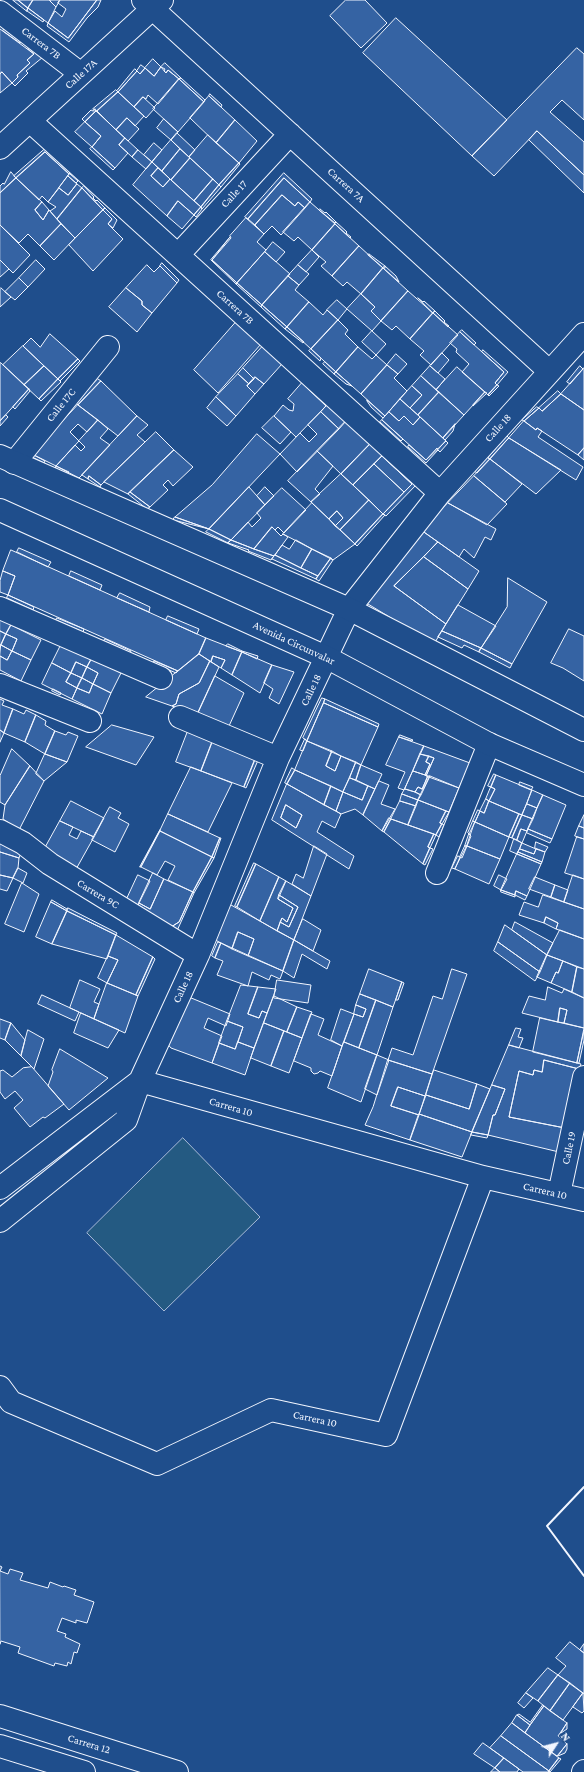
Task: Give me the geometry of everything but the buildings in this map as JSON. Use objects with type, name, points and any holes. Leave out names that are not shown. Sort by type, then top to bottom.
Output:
[{"type":"street","name":"Calle 17A","points":[[0,148],[81,74],[153,3]]},
{"type":"street","name":"Carrera 7A","points":[[153,3],[290,134],[549,371]]},
{"type":"street","name":"Carrera 7B","points":[[0,12],[81,74]]},
{"type":"street","name":"Carrera 7B","points":[[30,121],[440,493]]},
{"type":"street","name":"Calle 17","points":[[178,255],[290,134]]},
{"type":"street","name":"Calle 18","points":[[5,1211],[126,1120],[140,1081],[198,955],[278,758],[349,610],[440,493],[584,334]]},
{"type":"street","name":"Calle 17C","points":[[7,460],[108,347]]},
{"type":"street","points":[[7,460],[349,610],[584,730]]},
{"type":"street","name":"Avenida Circunvalar","points":[[1,515],[326,657],[488,744],[584,785]]},
{"type":"street","points":[[0,608],[161,678]]},
{"type":"street","points":[[0,685],[90,721]]},
{"type":"street","points":[[180,717],[278,758]]},
{"type":"street","points":[[437,873],[488,744]]},
{"type":"street","name":"Carrera 9C","points":[[0,831],[23,843],[50,864],[198,955]]},
{"type":"street","name":"Calle 19","points":[[559,1194],[584,1077]]},
{"type":"street","name":"Calle 18","points":[[0,1188],[140,1081]]},
{"type":"street","name":"Carrera 10","points":[[140,1081],[483,1177],[584,1200]]},
{"type":"street","name":"Carrera 10","points":[[0,1387],[11,1402],[157,1464],[271,1410],[386,1435],[483,1177]]},
{"type":"street","name":"Carrera 12","points":[[0,1716],[177,1772]]},
{"type":"street","points":[[0,1746],[84,1772]]},
{"type":"shaded area","points":[[183,1138],[260,1217],[164,1311],[87,1233]]},
{"type":"wall","points":[[584,1487],[547,1526],[584,1576]]}]
